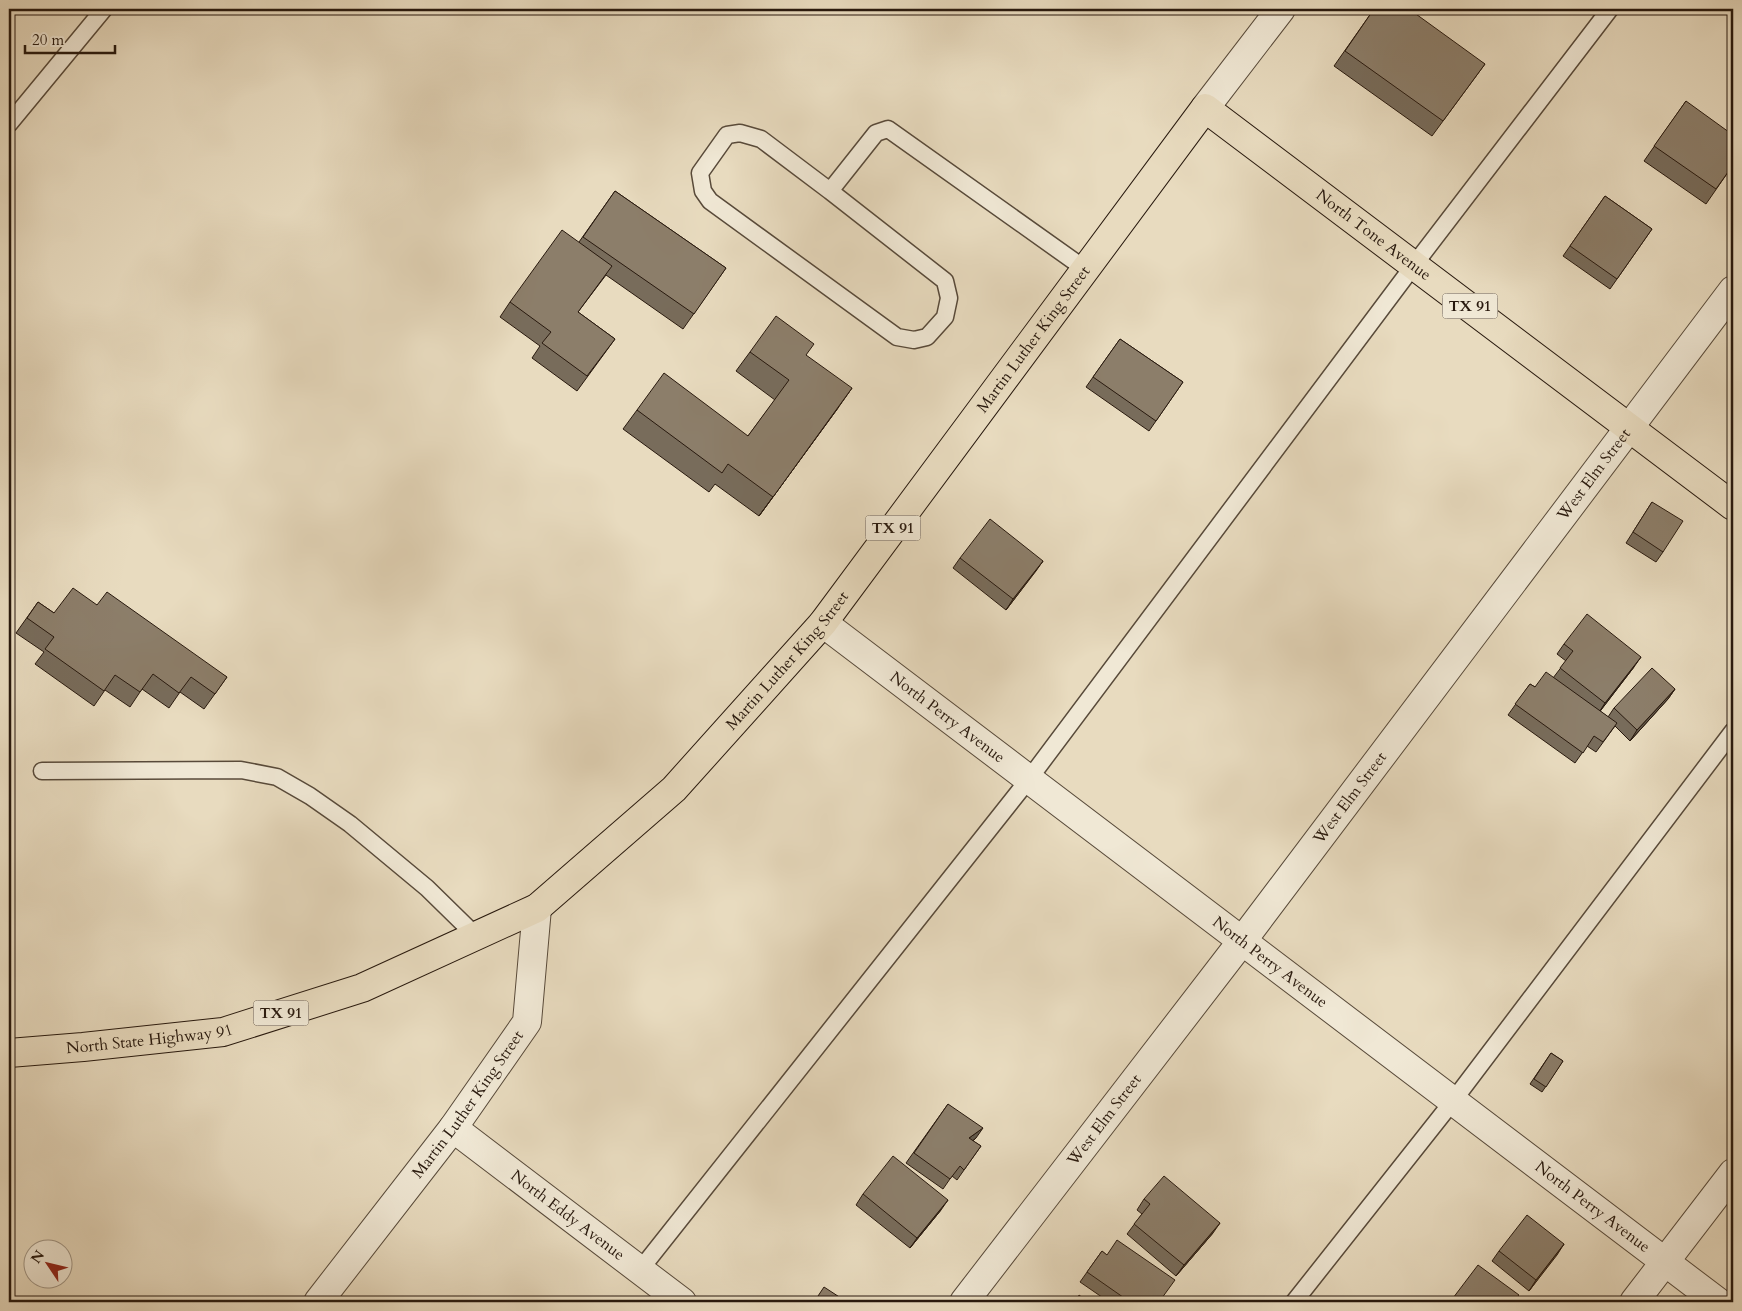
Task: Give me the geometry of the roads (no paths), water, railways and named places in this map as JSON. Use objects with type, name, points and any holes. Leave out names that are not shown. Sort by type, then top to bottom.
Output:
[{"type":"main road","name":"North Tone Avenue","points":[[1205,108],[1733,506]]},
{"type":"main road","name":"Martin Luther King Street","points":[[537,908],[674,789],[823,623],[1205,108]]},
{"type":"main road","name":"North State Highway 91","points":[[9,1053],[223,1032],[362,988],[537,908]]},
{"type":"street","name":"Martin Luther King Street","points":[[1205,108],[1281,9]]},
{"type":"street","name":"West Elm Street","points":[[964,1302],[1242,940],[1733,290]]},
{"type":"street","name":"North Perry Avenue","points":[[823,623],[1718,1302]]},
{"type":"street","name":"Martin Luther King Street","points":[[318,1302],[453,1128],[527,1022],[537,908]]},
{"type":"street","name":"North Eddy Avenue","points":[[453,1128],[682,1302]]},
{"type":"street","points":[[1634,1302],[1733,1173]]},
{"type":"lane","points":[[9,124],[104,9]]},
{"type":"lane","points":[[640,1270],[1029,779],[1414,265],[1610,9]]},
{"type":"lane","points":[[830,192],[876,133],[888,129],[1085,269]]},
{"type":"lane","points":[[740,133],[761,139],[830,192],[945,281],[949,298],[944,317],[927,337],[914,340],[897,337],[710,201],[703,190],[700,173],[727,135],[740,133]]},
{"type":"lane","points":[[1294,1302],[1452,1101],[1733,731]]},
{"type":"lane","points":[[42,771],[241,770],[277,777],[310,796],[350,824],[427,888],[476,936]]}]
